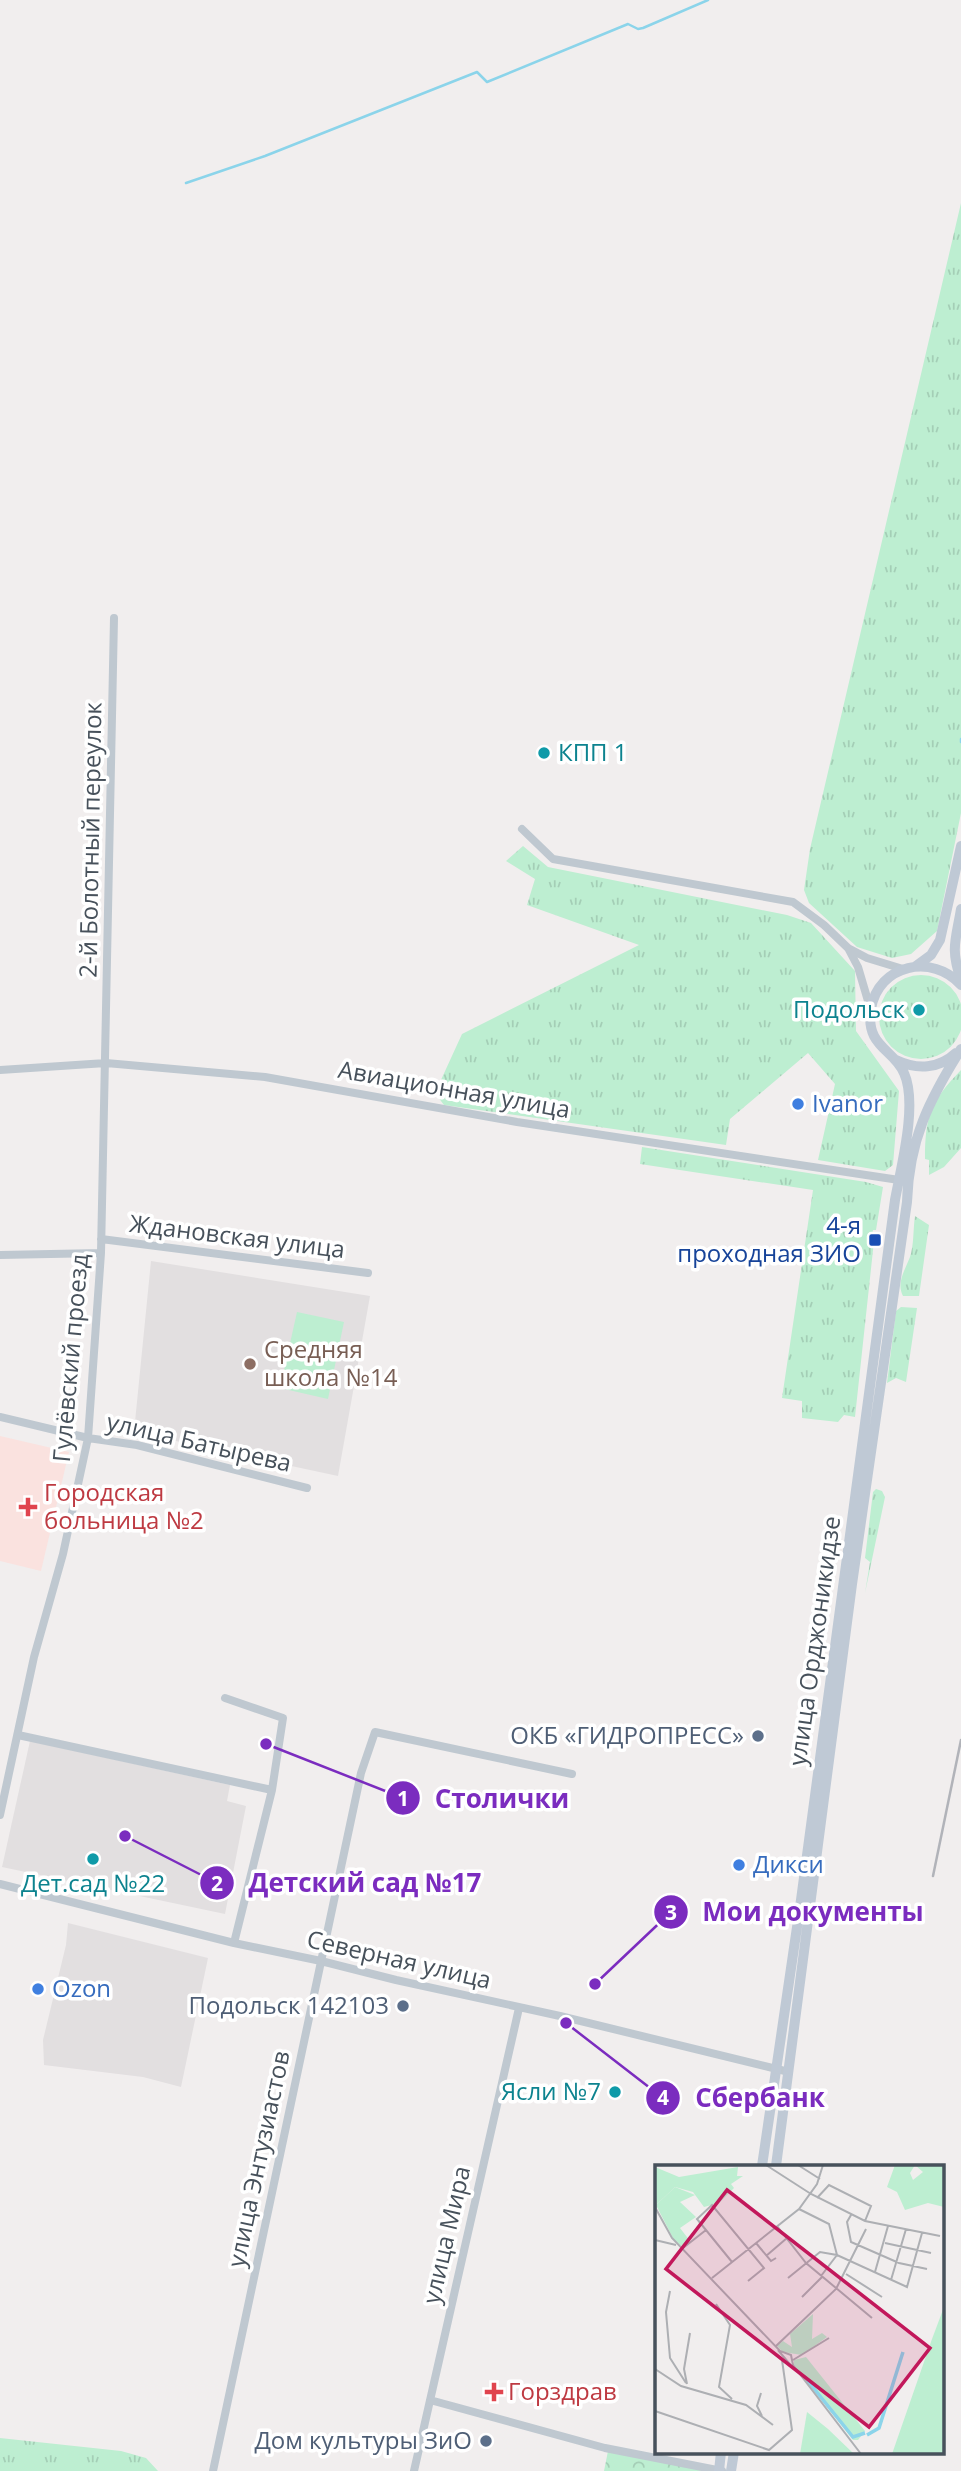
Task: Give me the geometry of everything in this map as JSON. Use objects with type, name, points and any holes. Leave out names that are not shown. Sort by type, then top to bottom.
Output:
[{"type":"main road","points":[[916,966],[931,955],[940,940],[961,846]]},
{"type":"main road","points":[[961,909],[953,945],[961,982]]},
{"type":"main road","points":[[914,1124],[904,1073],[875,1038],[871,1011],[881,985],[902,969],[930,966],[943,970],[961,982]]},
{"type":"main road","points":[[893,1059],[921,1068],[950,1059],[961,1049]]},
{"type":"main road","points":[[914,1124],[961,1049]]},
{"type":"main road","name":"улица Орджоникидзе","points":[[762,2165],[899,1180],[914,1124]]},
{"type":"main road","name":"улица Орджоникидзе","points":[[776,2165],[854,1572],[907,1202],[914,1124]]},
{"type":"street","name":"2-й Болотный переулок","points":[[106,1063],[114,618]]},
{"type":"street","points":[[522,829],[552,859],[793,902],[824,925],[848,948],[867,958],[902,969]]},
{"type":"street","points":[[848,948],[858,967],[871,1011]]},
{"type":"street","name":"Авиационная улица","points":[[0,1070],[106,1063],[264,1077],[517,1122],[899,1180]]},
{"type":"street","name":"Гулёвский проезд","points":[[0,1815],[34,1657],[63,1554],[88,1438],[101,1253],[106,1063]]},
{"type":"street","name":"Ждановская улица","points":[[101,1239],[368,1273]]},
{"type":"street","name":"Ждановская улица","points":[[0,1255],[101,1253]]},
{"type":"street","name":"улица Батырева","points":[[0,1417],[88,1438],[137,1445],[307,1489]]},
{"type":"street","points":[[225,1698],[283,1718],[272,1790],[234,1943]]},
{"type":"street","name":"улица Энтузиастов","points":[[213,2471],[361,1773],[375,1732],[572,1774]]},
{"type":"street","points":[[18,1735],[272,1790]]},
{"type":"street","name":"Северная улица","points":[[0,1884],[234,1943],[560,2016],[789,2072]]},
{"type":"street","name":"улица Мира","points":[[414,2471],[519,2008]]},
{"type":"street","points":[[430,2400],[605,2448],[720,2471]]},
{"type":"shaded area","name":"Средняя школа №14","points":[[151,1261],[370,1296],[338,1476],[134,1432]]},
{"type":"shaded area","name":"Городская больница №2","points":[[0,1436],[69,1452],[41,1571],[0,1561]]},
{"type":"shaded area","points":[[30,1741],[230,1785],[227,1801],[246,1806],[225,1914],[2,1867]]},
{"type":"shaded area","points":[[68,1923],[208,1958],[181,2087],[143,2077],[44,2065],[43,2040],[66,1945]]},
{"type":"green space","points":[[961,203],[961,813],[937,931],[911,954],[892,958],[857,947],[809,903],[804,890],[810,849]]},
{"type":"green space","points":[[523,846],[548,867],[787,915],[811,923],[855,971],[856,1031],[899,1091],[893,1165],[885,1171],[818,1160],[835,1084],[808,1053],[730,1119],[726,1145],[444,1105],[435,1093],[462,1034],[639,945],[527,905],[535,879],[506,861]]},
{"type":"green space","points":[[913,976],[929,976],[944,982],[959,1001],[962,1025],[956,1040],[944,1052],[929,1058],[913,1058],[898,1052],[886,1040],[880,1025],[880,1009],[886,994],[898,982]]},
{"type":"green space","points":[[961,1070],[961,1148],[944,1167],[929,1175],[929,1160],[925,1159],[928,1120],[936,1100]]},
{"type":"green space","points":[[642,1147],[866,1182],[883,1187],[876,1230],[873,1230],[871,1240],[874,1241],[855,1417],[844,1415],[838,1422],[802,1418],[802,1401],[782,1398],[813,1190],[640,1164]]},
{"type":"green space","points":[[915,1216],[929,1225],[919,1296],[903,1296],[901,1281],[911,1252]]},
{"type":"green space","points":[[901,1307],[917,1308],[906,1382],[896,1378],[887,1383],[896,1311]]},
{"type":"green space","points":[[297,1312],[344,1322],[328,1399],[280,1388]]},
{"type":"green space","points":[[876,1489],[882,1491],[885,1497],[865,1593],[870,1562],[865,1558],[873,1492]]},
{"type":"green space","points":[[0,2438],[121,2451],[146,2458],[158,2471],[0,2471]]},
{"type":"green space","points":[[608,2451],[704,2471],[604,2471]]},
{"type":"waterway","points":[[186,183],[265,156],[477,72],[487,82],[628,24],[638,29],[643,28],[708,0]]},
{"type":"railway","points":[[933,1876],[961,1740]]},
{"type":"place","name":"КПП 1","points":[[544,753]]},
{"type":"place","name":"Подольск","points":[[919,1010]]},
{"type":"place","name":"Ivanor","points":[[798,1104]]},
{"type":"place","name":"4-я проходная ЗИО","points":[[875,1240]]},
{"type":"place","name":"Средняя школа №14","points":[[250,1364]]},
{"type":"place","name":"Городская больница №2","points":[[28,1507]]},
{"type":"place","name":"ОКБ «ГИДРОПРЕСС»","points":[[758,1736]]},
{"type":"place","name":"Столички","points":[[266,1744]]},
{"type":"place","name":"Детский сад №17","points":[[125,1836]]},
{"type":"place","name":"Дет.сад №22","points":[[93,1859]]},
{"type":"place","name":"Дикси","points":[[739,1865]]},
{"type":"place","name":"Мои документы","points":[[595,1984]]},
{"type":"place","name":"Ozon","points":[[38,1989]]},
{"type":"place","name":"Подольск 142103","points":[[403,2006]]},
{"type":"place","name":"Сбербанк","points":[[566,2023]]},
{"type":"place","name":"Ясли №7","points":[[615,2092]]},
{"type":"place","name":"Горздрав","points":[[494,2392]]},
{"type":"place","name":"Дом культуры ЗиО","points":[[486,2441]]}]
